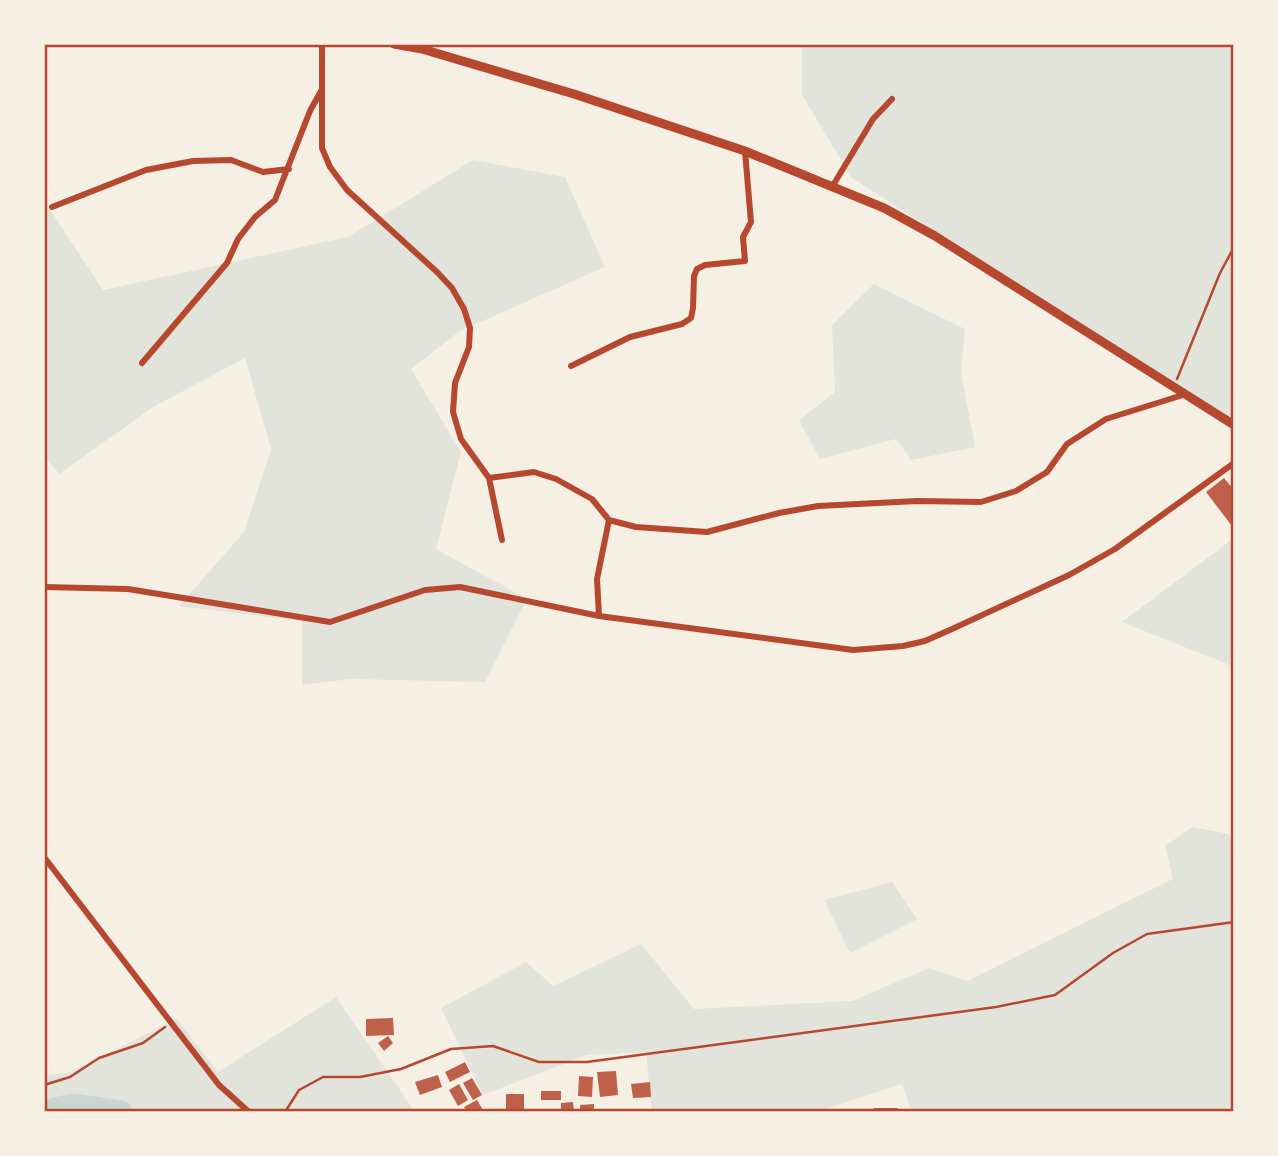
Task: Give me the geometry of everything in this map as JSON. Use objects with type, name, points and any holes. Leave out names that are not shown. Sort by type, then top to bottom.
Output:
[{"type":"main road","points":[[394,44],[422,49],[574,94],[745,151],[884,208],[935,236],[1234,425]]},
{"type":"street","points":[[322,44],[323,148],[330,167],[347,190],[437,272],[452,288],[464,309],[470,328],[469,347],[455,383],[453,412],[461,439],[489,478],[502,540]]},
{"type":"street","points":[[142,363],[227,263],[238,239],[255,217],[275,200],[310,111],[322,89]]},
{"type":"street","points":[[832,187],[873,118],[892,99]]},
{"type":"street","points":[[571,366],[630,337],[682,324],[691,318],[694,308],[694,276],[697,269],[705,265],[745,261],[743,237],[751,222],[745,151]]},
{"type":"street","points":[[52,207],[146,170],[192,162],[231,160],[263,172],[289,169]]},
{"type":"street","points":[[489,478],[534,472],[556,479],[592,499],[609,520],[636,527],[707,533],[779,513],[818,506],[917,501],[981,502],[1017,491],[1047,471],[1068,444],[1106,419],[1186,394]]},
{"type":"street","points":[[44,587],[128,589],[330,622],[425,590],[460,587],[599,616],[853,650],[914,643],[952,629],[1069,575],[1115,549],[1234,463]]},
{"type":"street","points":[[599,616],[597,579],[609,520]]},
{"type":"street","points":[[44,857],[219,1085],[249,1112]]},
{"type":"path","points":[[1174,386],[1220,273],[1234,247]]},
{"type":"path","points":[[285,1112],[299,1090],[323,1077],[360,1077],[401,1069],[451,1049],[493,1046],[539,1062],[587,1062],[996,1007],[1055,995],[1113,953],[1147,934],[1234,922]]},
{"type":"path","points":[[44,1085],[70,1077],[99,1058],[143,1043],[170,1023]]},
{"type":"shaded area","points":[[802,44],[1234,44],[1234,424],[852,178],[802,95]]},
{"type":"shaded area","points":[[473,160],[565,177],[605,267],[460,331],[411,369],[461,452],[436,549],[527,599],[485,682],[351,679],[302,685],[302,621],[179,606],[244,532],[271,449],[245,358],[153,407],[59,474],[44,456],[44,201],[103,290],[348,237]]},
{"type":"shaded area","points":[[874,284],[965,329],[961,372],[975,447],[911,460],[896,439],[820,459],[799,420],[835,392],[832,325]]},
{"type":"shaded area","points":[[1234,538],[1234,670],[1230,665],[1122,622]]},
{"type":"shaded area","points":[[1192,827],[1229,834],[1234,844],[1234,1107],[1227,1112],[912,1112],[902,1084],[816,1112],[652,1112],[646,1052],[587,1055],[483,1095],[441,1008],[526,962],[553,986],[641,944],[694,1009],[852,1001],[929,968],[967,981],[1173,879],[1165,846]]},
{"type":"shaded area","points":[[892,882],[917,919],[850,953],[824,900]]},
{"type":"shaded area","points":[[336,997],[415,1112],[44,1112],[44,1075],[68,1073],[177,1019],[218,1072]]},
{"type":"building","points":[[1224,478],[1234,490],[1232,526],[1206,492]]},
{"type":"building","points":[[393,1018],[394,1035],[366,1036],[366,1019]]},
{"type":"building","points":[[388,1036],[393,1043],[384,1051],[378,1043]]},
{"type":"building","points":[[465,1062],[470,1072],[450,1082],[445,1072]]},
{"type":"building","points":[[616,1071],[618,1095],[600,1097],[597,1072]]},
{"type":"building","points":[[438,1075],[442,1087],[420,1095],[415,1082]]},
{"type":"building","points":[[579,1076],[593,1077],[592,1097],[578,1096]]},
{"type":"building","points":[[472,1078],[482,1095],[473,1100],[463,1083]]},
{"type":"building","points":[[650,1082],[651,1097],[633,1098],[631,1084]]},
{"type":"building","points":[[459,1084],[468,1100],[458,1106],[449,1090]]},
{"type":"building","points":[[541,1091],[561,1091],[561,1100],[541,1100]]},
{"type":"building","points":[[506,1094],[524,1094],[524,1111],[506,1111]]},
{"type":"building","points":[[477,1100],[483,1110],[467,1112],[464,1107]]},
{"type":"building","points":[[573,1102],[574,1112],[561,1112],[561,1103]]},
{"type":"building","points":[[594,1104],[594,1112],[580,1112],[580,1105]]},
{"type":"building","points":[[874,1108],[898,1108],[897,1112],[874,1112]]},
{"type":"waterway","points":[[44,1112],[72,1105],[121,1112]]}]
